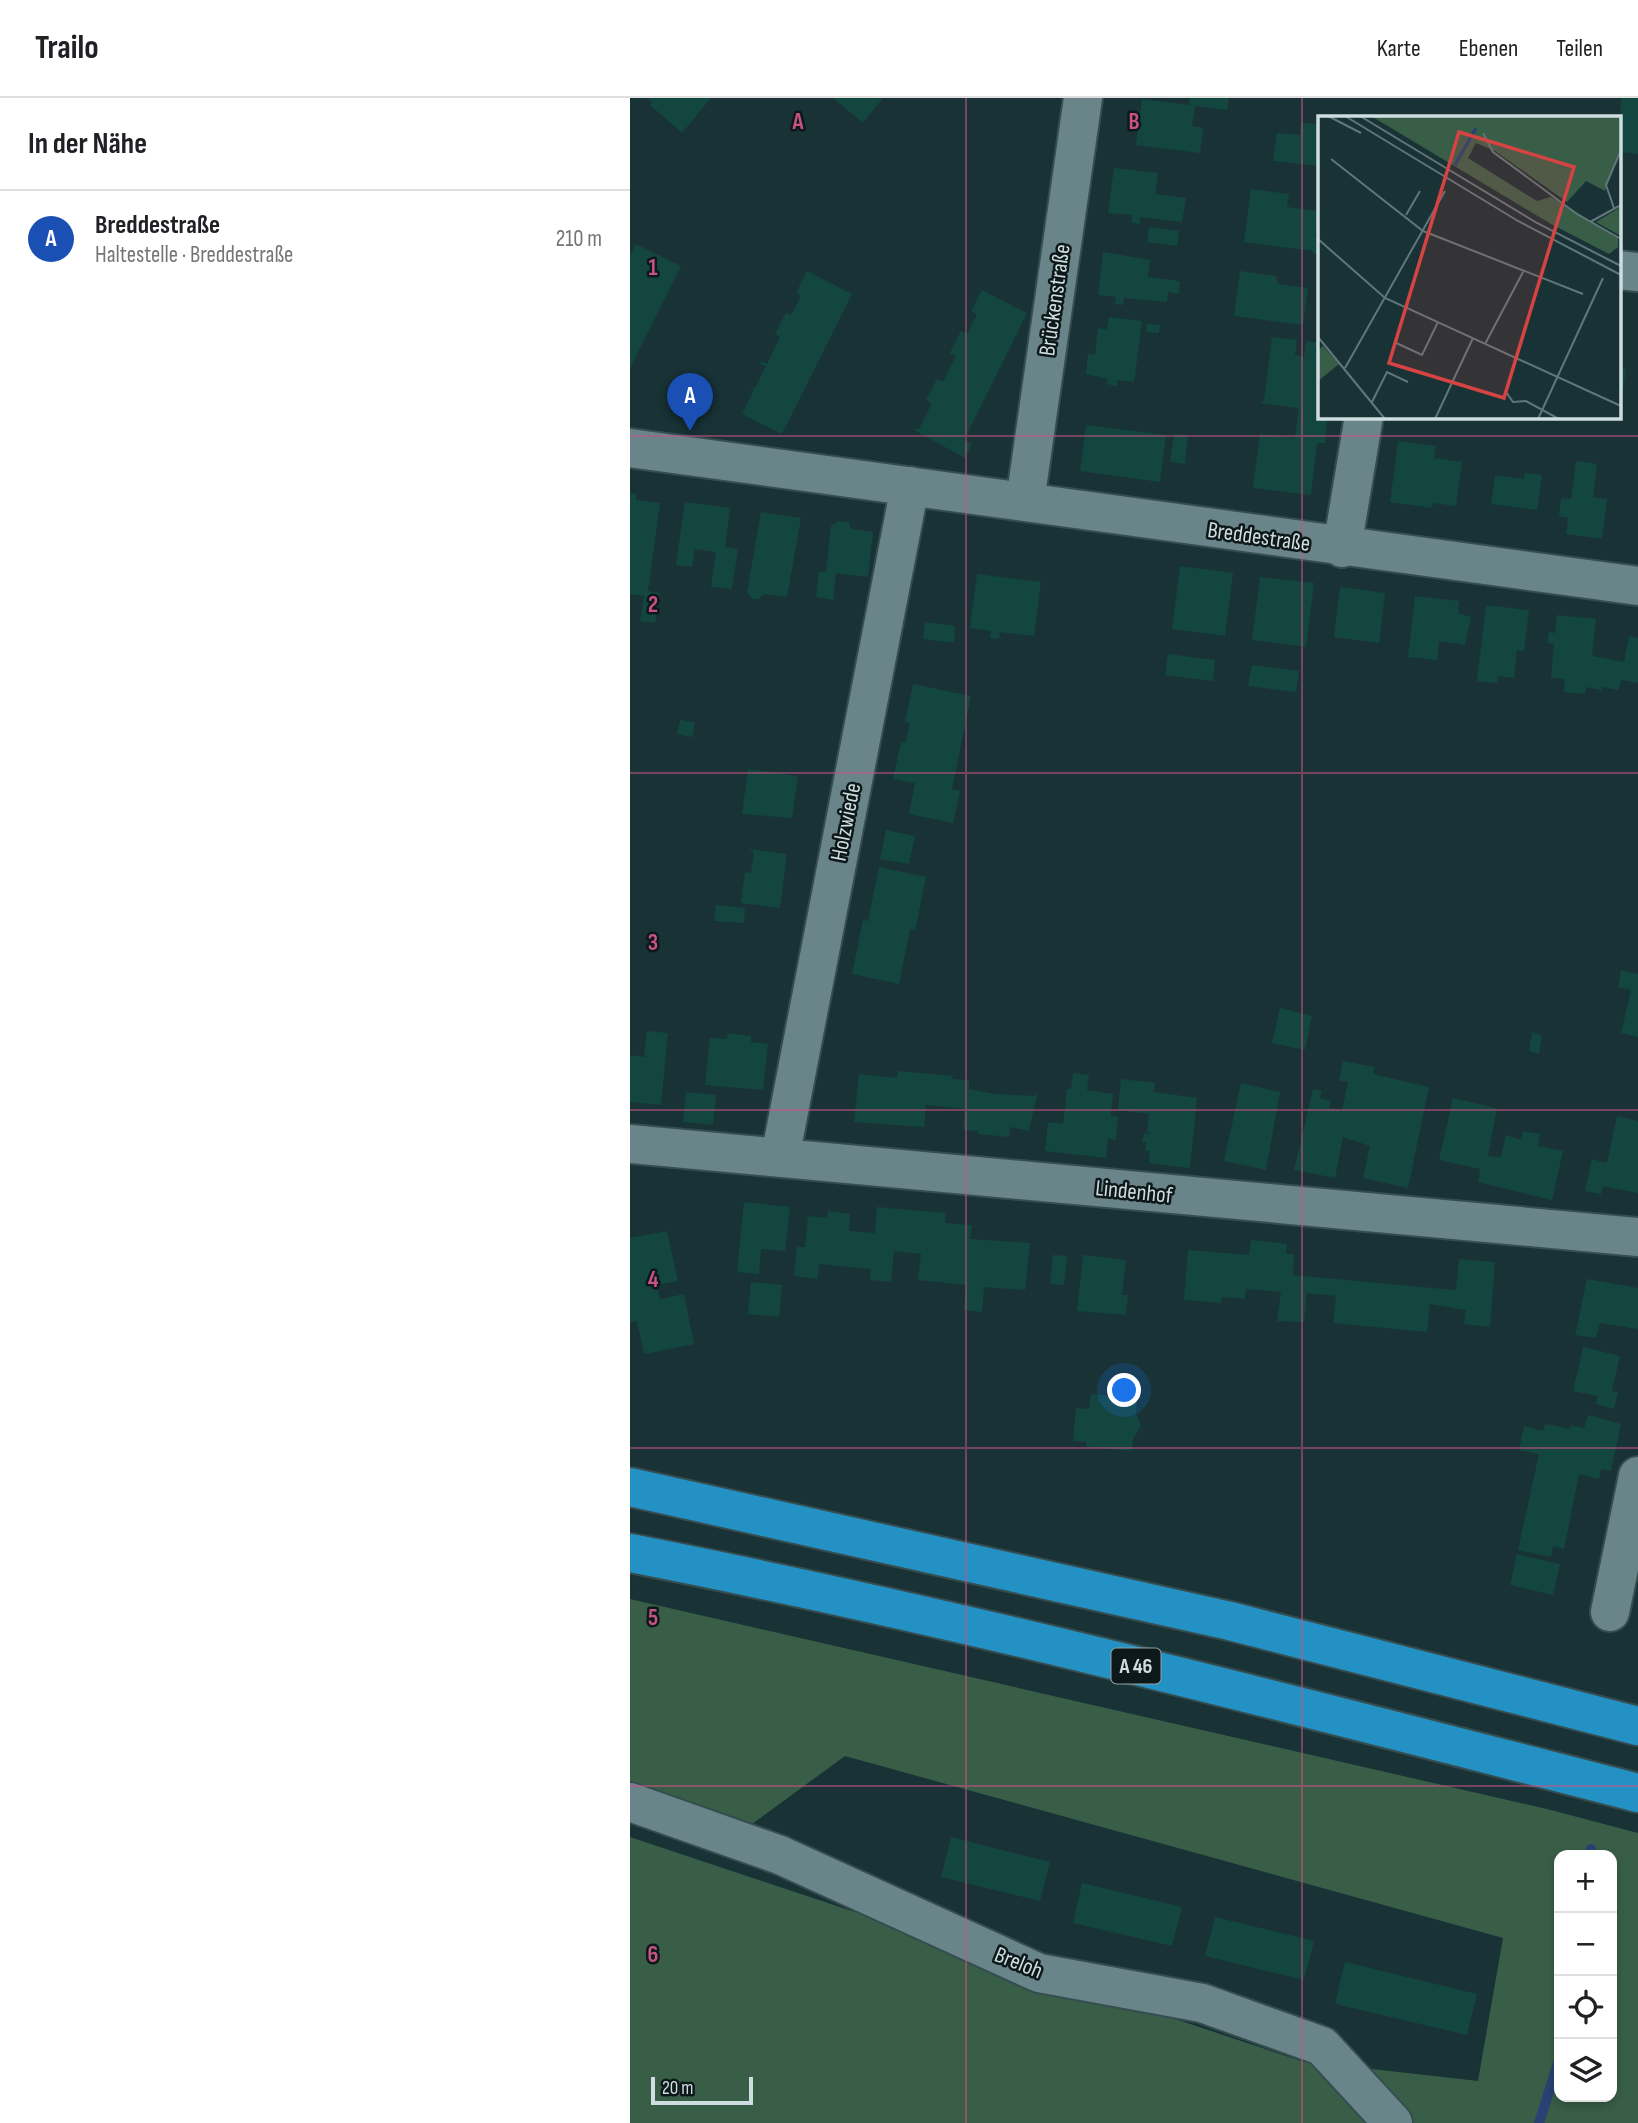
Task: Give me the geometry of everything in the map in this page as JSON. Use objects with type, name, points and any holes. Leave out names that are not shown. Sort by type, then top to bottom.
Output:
[{"type":"highway","points":[[630,1487],[1230,1620],[1638,1726]]},
{"type":"highway","name":"A 46","points":[[630,1553],[789,1584],[1210,1684],[1638,1793]]},
{"type":"street","name":"Brückenstraße","points":[[1025,502],[1083,98]]},
{"type":"street","points":[[1620,270],[1638,272]]},
{"type":"street","points":[[1342,548],[1364,418]]},
{"type":"street","name":"Breddestraße","points":[[630,448],[1342,548],[1638,586]]},
{"type":"street","name":"Holzwiede","points":[[780,1158],[910,486]]},
{"type":"street","name":"Lindenhof","points":[[630,1144],[1638,1237]]},
{"type":"street","points":[[1609,1612],[1638,1476]]},
{"type":"street","name":"Breloh","points":[[630,1802],[780,1855],[1039,1973],[1202,2003],[1322,2046],[1393,2123]]},
{"type":"green space","points":[[630,1599],[1547,1809],[1638,1833],[1638,2123],[630,2123],[630,1837],[1301,2061],[1478,2081],[1503,1938],[845,1756],[741,1832],[630,1793]]},
{"type":"building","points":[[647,98],[711,98],[682,133],[650,105],[652,102]]},
{"type":"building","points":[[833,98],[883,98],[863,123]]},
{"type":"building","points":[[1190,98],[1229,98],[1227,110],[1195,106],[1192,126],[1203,128],[1200,153],[1136,145],[1142,99],[1189,105]]},
{"type":"building","points":[[1621,98],[1638,98],[1638,154],[1620,152]]},
{"type":"building","points":[[1301,122],[1318,125],[1318,166],[1273,161],[1277,133],[1300,135]]},
{"type":"building","points":[[1114,168],[1158,173],[1155,194],[1186,198],[1182,222],[1140,217],[1140,224],[1132,223],[1132,215],[1108,213]]},
{"type":"building","points":[[1251,189],[1289,194],[1287,207],[1318,211],[1315,237],[1318,238],[1318,255],[1313,254],[1313,251],[1244,242]]},
{"type":"building","points":[[1149,227],[1179,231],[1177,246],[1147,242]]},
{"type":"building","points":[[636,244],[681,266],[630,369],[630,256]]},
{"type":"building","points":[[1103,252],[1150,260],[1148,277],[1180,281],[1179,294],[1168,292],[1167,302],[1124,298],[1123,305],[1115,304],[1116,297],[1098,295]]},
{"type":"building","points":[[807,271],[852,294],[782,434],[742,414],[754,390],[749,388],[755,388],[766,366],[760,364],[761,361],[767,364],[780,337],[775,334],[786,313],[791,315],[801,296],[796,293]]},
{"type":"building","points":[[1240,271],[1276,276],[1278,284],[1308,288],[1303,325],[1234,316]]},
{"type":"building","points":[[982,290],[1027,313],[964,440],[972,444],[965,458],[912,429],[919,429],[932,403],[926,400],[937,379],[943,382],[956,356],[950,353],[961,331],[967,334],[977,314],[971,311]]},
{"type":"building","points":[[1109,317],[1142,321],[1134,382],[1117,380],[1117,386],[1107,384],[1108,379],[1086,374],[1088,354],[1095,355],[1098,328],[1107,330]]},
{"type":"building","points":[[1147,324],[1160,325],[1159,333],[1146,332]]},
{"type":"building","points":[[1272,337],[1297,340],[1295,355],[1304,357],[1306,341],[1318,343],[1318,418],[1328,418],[1325,443],[1317,443],[1311,495],[1253,488],[1260,434],[1295,438],[1299,408],[1259,403],[1264,401]]},
{"type":"building","points":[[1620,368],[1626,369],[1623,391],[1620,391]]},
{"type":"building","points":[[1086,425],[1166,435],[1160,482],[1080,471]]},
{"type":"building","points":[[1174,434],[1188,435],[1185,464],[1170,462]]},
{"type":"building","points":[[1398,441],[1436,446],[1434,458],[1462,462],[1456,506],[1433,503],[1432,508],[1390,502]]},
{"type":"building","points":[[1576,461],[1597,464],[1593,497],[1607,499],[1602,539],[1566,534],[1568,518],[1559,516],[1561,498],[1571,499]]},
{"type":"building","points":[[1525,473],[1542,475],[1537,510],[1491,504],[1495,475],[1524,479]]},
{"type":"building","points":[[630,493],[636,494],[636,500],[660,503],[648,591],[660,593],[655,623],[640,621],[644,596],[630,594]]},
{"type":"building","points":[[685,502],[730,508],[725,547],[738,549],[732,589],[711,587],[716,552],[695,549],[692,567],[676,565]]},
{"type":"building","points":[[761,512],[801,518],[787,597],[765,594],[758,599],[752,599],[747,592]]},
{"type":"building","points":[[839,521],[849,522],[851,529],[873,532],[868,577],[836,573],[833,600],[816,597],[819,571],[826,572],[831,526]]},
{"type":"building","points":[[1180,566],[1233,573],[1225,636],[1172,629]]},
{"type":"building","points":[[977,574],[1041,582],[1034,636],[1000,632],[999,639],[990,638],[991,631],[970,628]]},
{"type":"building","points":[[1260,577],[1314,583],[1306,647],[1252,640]]},
{"type":"building","points":[[1340,587],[1385,593],[1379,643],[1334,637]]},
{"type":"building","points":[[1415,596],[1459,601],[1458,613],[1471,617],[1465,645],[1439,641],[1437,660],[1408,657]]},
{"type":"building","points":[[1486,605],[1529,610],[1524,651],[1517,650],[1514,678],[1498,676],[1497,683],[1477,681]]},
{"type":"building","points":[[1557,615],[1596,619],[1592,656],[1624,662],[1629,636],[1638,638],[1638,683],[1622,680],[1618,690],[1586,687],[1585,694],[1564,692],[1565,679],[1551,678],[1554,644],[1547,643],[1549,632],[1555,633]]},
{"type":"building","points":[[925,622],[955,626],[954,643],[923,639]]},
{"type":"building","points":[[1168,654],[1215,660],[1213,681],[1165,675]]},
{"type":"building","points":[[1252,665],[1299,671],[1296,692],[1248,686]]},
{"type":"building","points":[[913,684],[971,696],[952,789],[960,791],[953,823],[909,814],[915,783],[893,779],[901,742],[906,742],[910,723],[905,722]]},
{"type":"building","points":[[680,720],[695,722],[692,737],[677,734]]},
{"type":"building","points":[[748,769],[798,776],[792,818],[742,814]]},
{"type":"building","points":[[886,830],[915,836],[909,864],[880,859]]},
{"type":"building","points":[[748,849],[787,854],[780,908],[741,903],[745,872],[751,873],[754,852]]},
{"type":"building","points":[[879,867],[926,877],[915,931],[910,929],[899,984],[852,974],[863,920],[868,921]]},
{"type":"building","points":[[716,905],[745,908],[744,923],[714,921]]},
{"type":"building","points":[[1621,970],[1638,974],[1638,1037],[1621,1033],[1631,990],[1618,987]]},
{"type":"building","points":[[1280,1008],[1312,1016],[1305,1050],[1272,1043]]},
{"type":"building","points":[[647,1031],[668,1033],[661,1105],[630,1102],[630,1055],[644,1057]]},
{"type":"building","points":[[1532,1032],[1542,1035],[1539,1054],[1529,1051]]},
{"type":"building","points":[[728,1033],[751,1036],[751,1042],[768,1044],[763,1090],[705,1085],[710,1038],[727,1039]]},
{"type":"building","points":[[1343,1061],[1375,1067],[1373,1074],[1429,1087],[1408,1188],[1363,1178],[1370,1146],[1343,1137],[1335,1178],[1294,1170],[1313,1089],[1322,1091],[1320,1098],[1331,1101],[1329,1108],[1342,1110],[1348,1082],[1339,1081]]},
{"type":"building","points":[[898,1071],[953,1076],[952,1079],[969,1080],[969,1089],[994,1094],[1035,1096],[1038,1092],[1029,1131],[1010,1127],[1009,1137],[978,1134],[978,1131],[963,1130],[965,1109],[926,1105],[924,1127],[854,1122],[859,1074],[897,1078]]},
{"type":"building","points":[[1073,1073],[1089,1075],[1087,1090],[1113,1094],[1111,1116],[1118,1117],[1116,1140],[1108,1139],[1106,1158],[1045,1151],[1048,1122],[1063,1124],[1067,1089],[1071,1089]]},
{"type":"building","points":[[1121,1079],[1155,1083],[1154,1092],[1197,1098],[1190,1168],[1149,1163],[1150,1151],[1145,1150],[1146,1142],[1142,1142],[1144,1133],[1152,1134],[1147,1131],[1149,1114],[1118,1110]]},
{"type":"building","points":[[1241,1083],[1280,1092],[1266,1170],[1224,1161]]},
{"type":"building","points":[[686,1092],[716,1095],[713,1125],[683,1122]]},
{"type":"building","points":[[1453,1098],[1497,1108],[1488,1156],[1501,1157],[1506,1135],[1521,1140],[1523,1131],[1540,1134],[1538,1146],[1563,1151],[1552,1200],[1478,1182],[1480,1169],[1439,1160]]},
{"type":"building","points":[[1617,1116],[1638,1121],[1638,1193],[1603,1186],[1601,1194],[1585,1191],[1592,1159],[1607,1163]]},
{"type":"building","points":[[744,1202],[790,1207],[785,1251],[761,1249],[759,1274],[737,1272]]},
{"type":"building","points":[[877,1207],[946,1213],[945,1223],[972,1225],[970,1239],[1030,1243],[1025,1290],[984,1287],[982,1312],[964,1310],[966,1285],[918,1280],[921,1254],[894,1251],[891,1282],[870,1280],[871,1269],[819,1264],[818,1279],[794,1276],[797,1247],[805,1247],[808,1216],[827,1218],[828,1211],[850,1214],[849,1231],[875,1233]]},
{"type":"building","points":[[667,1231],[678,1281],[656,1285],[660,1299],[684,1294],[694,1344],[644,1354],[637,1321],[630,1322],[630,1238]]},
{"type":"building","points":[[1251,1240],[1287,1244],[1286,1254],[1294,1254],[1293,1275],[1432,1288],[1456,1290],[1459,1259],[1495,1262],[1490,1327],[1464,1324],[1466,1310],[1430,1304],[1427,1332],[1333,1323],[1336,1296],[1307,1293],[1304,1322],[1277,1321],[1281,1292],[1246,1289],[1245,1299],[1221,1297],[1221,1303],[1184,1300],[1188,1250],[1249,1255]]},
{"type":"building","points":[[1053,1255],[1067,1256],[1064,1285],[1050,1284]]},
{"type":"building","points":[[1083,1255],[1126,1260],[1122,1295],[1128,1295],[1126,1315],[1077,1311]]},
{"type":"building","points":[[1587,1279],[1638,1288],[1638,1329],[1600,1323],[1596,1338],[1575,1335]]},
{"type":"building","points":[[751,1282],[782,1285],[779,1317],[748,1314]]},
{"type":"building","points":[[1583,1347],[1620,1356],[1612,1391],[1618,1392],[1614,1409],[1596,1404],[1598,1396],[1573,1391]]},
{"type":"building","points":[[1091,1394],[1137,1398],[1136,1413],[1141,1426],[1133,1439],[1132,1451],[1086,1447],[1086,1442],[1073,1441],[1076,1408],[1089,1409]]},
{"type":"building","points":[[1588,1415],[1621,1424],[1611,1471],[1601,1469],[1599,1479],[1579,1474],[1564,1549],[1553,1546],[1551,1557],[1518,1550],[1539,1454],[1519,1450],[1524,1426],[1543,1431],[1545,1424],[1570,1429],[1571,1425],[1584,1428]]},
{"type":"building","points":[[1517,1554],[1560,1564],[1553,1595],[1510,1585]]},
{"type":"building","points":[[951,1837],[1050,1862],[1040,1901],[941,1877]]},
{"type":"building","points":[[1082,1883],[1182,1907],[1172,1946],[1073,1923]]},
{"type":"building","points":[[1215,1917],[1314,1941],[1304,1980],[1205,1956]]},
{"type":"building","points":[[1345,1962],[1477,1994],[1467,2035],[1335,2004]]},
{"type":"waterway","points":[[1539,2123],[1554,2076]]},
{"type":"place","name":"Breddestraße","points":[[690,431]]}]
